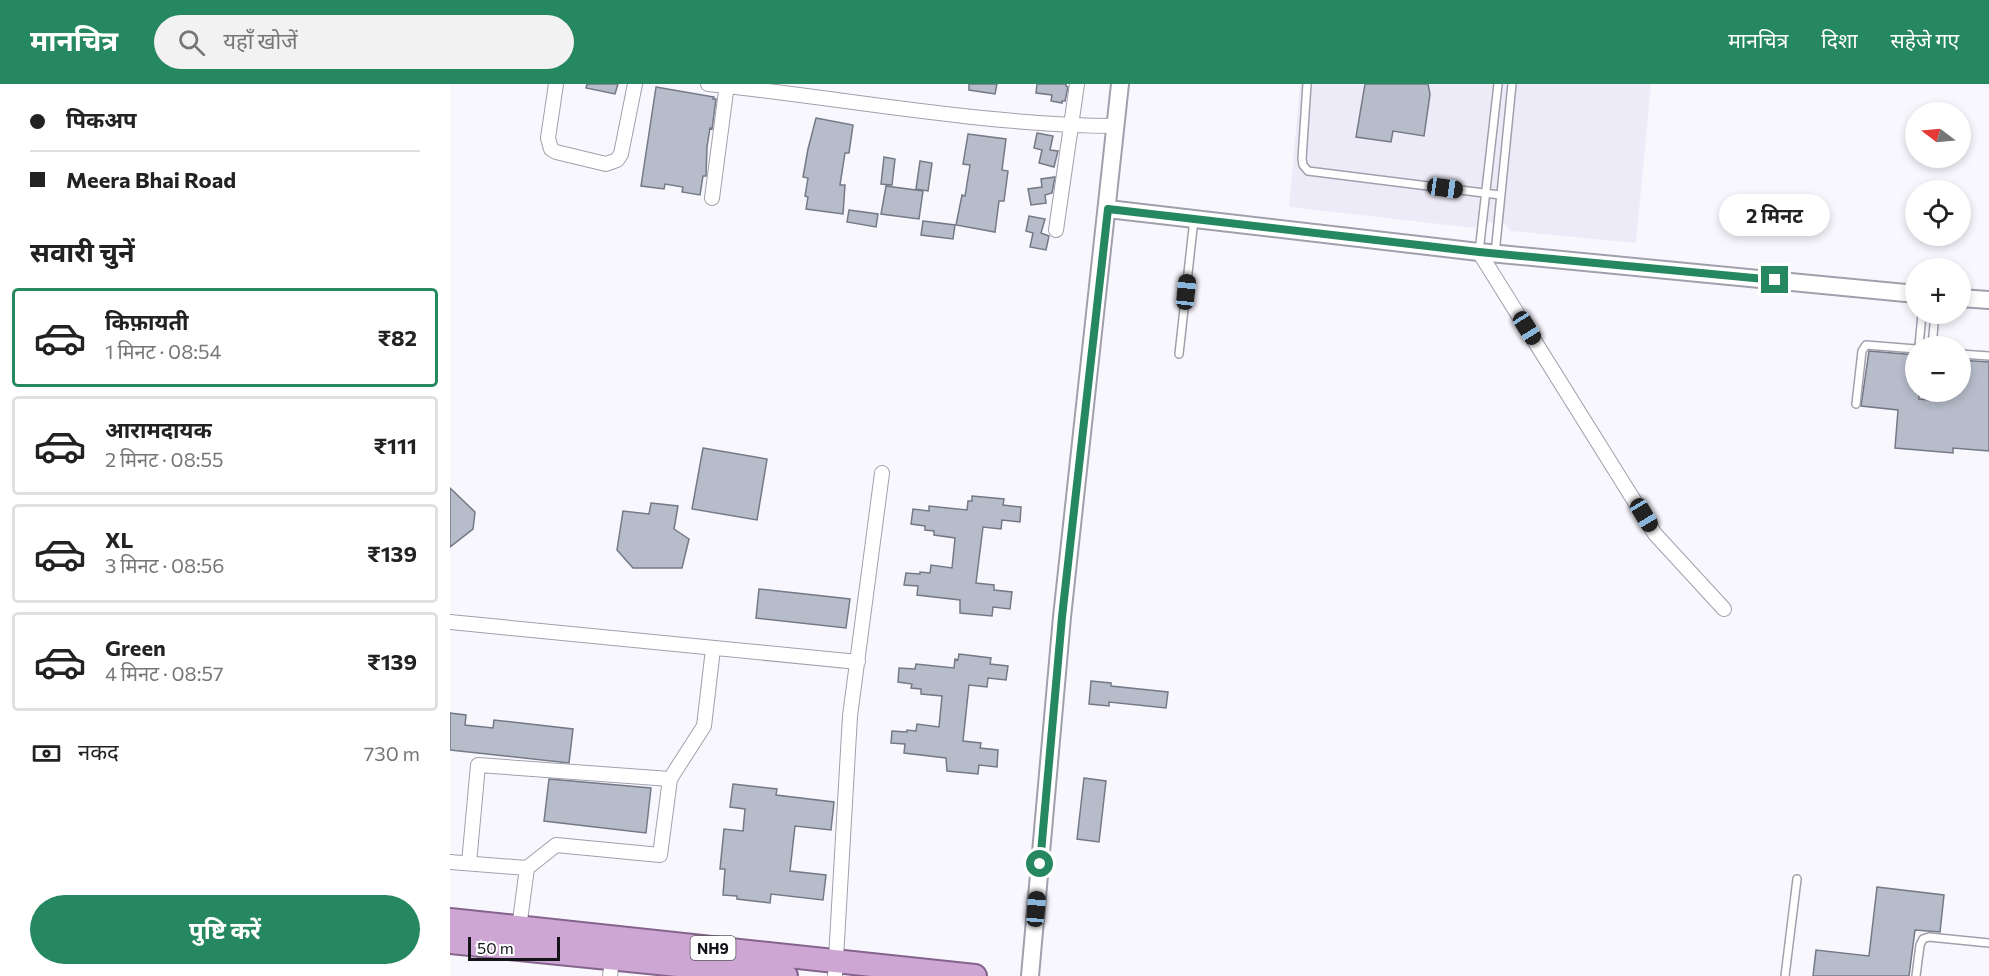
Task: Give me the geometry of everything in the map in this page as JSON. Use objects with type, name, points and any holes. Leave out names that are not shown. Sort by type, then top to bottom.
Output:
[{"type":"highway","name":"NH9","points":[[450,920],[519,938],[612,957],[786,976]]},
{"type":"highway","name":"NH9","points":[[450,942],[519,938]]},
{"type":"highway","name":"NH9","points":[[612,957],[975,976]]},
{"type":"street","points":[[556,84],[548,138],[551,149],[606,164],[617,160],[621,154],[635,84]]},
{"type":"street","points":[[708,84],[956,116],[1072,126],[1116,126]]},
{"type":"street","points":[[1056,230],[1077,84]]},
{"type":"street","points":[[1030,976],[1062,617],[1120,84]]},
{"type":"street","points":[[712,198],[727,85]]},
{"type":"street","points":[[1108,209],[1487,253],[1905,293]]},
{"type":"street","points":[[1487,253],[1655,534],[1724,609]]},
{"type":"street","points":[[1971,299],[1989,300]]},
{"type":"street","points":[[835,969],[850,716],[882,473]]},
{"type":"street","points":[[450,622],[858,662]]},
{"type":"street","points":[[450,862],[527,868],[556,845],[660,855],[670,779],[704,726],[713,649]]},
{"type":"street","points":[[468,863],[478,765],[670,779]]},
{"type":"street","points":[[519,938],[527,868]]},
{"type":"lane","points":[[1307,84],[1302,159],[1308,171],[1500,195]]},
{"type":"lane","points":[[1487,253],[1485,193],[1498,84]]},
{"type":"lane","points":[[1487,253],[1500,195],[1512,84]]},
{"type":"lane","points":[[1179,354],[1194,219]]},
{"type":"lane","points":[[1856,404],[1862,351],[1866,345],[1905,349]]},
{"type":"lane","points":[[1971,355],[1989,356]]},
{"type":"lane","points":[[1785,976],[1797,879]]},
{"type":"lane","points":[[1916,976],[1920,945],[1923,939],[1929,937],[1989,942]]},
{"type":"shaded area","points":[[1300,84],[1651,84],[1636,243],[1510,231],[1505,224],[1481,222],[1474,228],[1289,207]]},
{"type":"building","points":[[587,84],[618,84],[615,94],[586,88]]},
{"type":"building","points":[[969,84],[997,84],[995,94],[969,90]]},
{"type":"building","points":[[1037,84],[1066,84],[1068,87],[1065,101],[1062,103],[1051,101],[1052,95],[1036,93]]},
{"type":"building","points":[[1365,84],[1428,84],[1430,94],[1424,136],[1393,131],[1391,142],[1356,137]]},
{"type":"building","points":[[656,87],[716,99],[707,147],[706,176],[703,176],[700,195],[682,192],[683,187],[665,184],[664,189],[641,186]]},
{"type":"building","points":[[816,118],[853,125],[849,153],[845,153],[840,185],[845,185],[843,214],[806,209],[808,197],[805,196],[808,178],[803,177]]},
{"type":"building","points":[[1037,133],[1053,136],[1050,150],[1058,151],[1054,167],[1039,163],[1042,150],[1034,148]]},
{"type":"building","points":[[968,134],[1006,139],[1002,170],[1008,171],[1004,201],[999,201],[995,232],[956,225],[962,195],[965,196],[970,165],[963,164]]},
{"type":"building","points":[[884,157],[895,159],[892,185],[881,184]]},
{"type":"building","points":[[920,161],[932,163],[928,191],[916,189]]},
{"type":"building","points":[[1055,177],[1052,193],[1045,195],[1046,203],[1031,205],[1028,189],[1042,187],[1041,179]]},
{"type":"building","points":[[886,186],[923,191],[919,219],[881,214]]},
{"type":"building","points":[[849,210],[878,214],[876,227],[847,222]]},
{"type":"building","points":[[1029,216],[1045,219],[1041,233],[1049,236],[1046,250],[1030,247],[1033,233],[1026,231]]},
{"type":"building","points":[[923,221],[955,225],[953,239],[921,235]]},
{"type":"building","points":[[1869,351],[1905,354],[1905,402],[1971,402],[1971,361],[1989,362],[1989,451],[1953,448],[1953,453],[1895,448],[1898,410],[1861,406]]},
{"type":"building","points":[[703,448],[767,459],[757,520],[692,509]]},
{"type":"building","points":[[450,488],[475,512],[473,529],[450,547]]},
{"type":"building","points":[[972,496],[1004,499],[1003,505],[1021,507],[1020,522],[1002,520],[1001,529],[983,527],[976,583],[994,585],[994,590],[1012,592],[1010,609],[993,607],[992,616],[960,613],[960,600],[917,595],[918,586],[904,585],[906,573],[930,573],[931,565],[952,568],[955,538],[934,535],[934,531],[925,530],[925,526],[911,524],[913,509],[929,511],[929,506],[967,510],[968,501],[972,501]]},
{"type":"building","points":[[651,503],[678,506],[674,529],[689,539],[682,568],[633,568],[617,550],[623,511],[649,514]]},
{"type":"building","points":[[759,589],[850,599],[846,628],[756,618]]},
{"type":"building","points":[[959,654],[991,658],[990,664],[1008,666],[1006,680],[988,678],[987,687],[969,685],[963,741],[981,743],[980,748],[998,750],[997,767],[979,765],[978,774],[947,771],[946,758],[904,753],[905,744],[891,743],[892,731],[916,731],[917,724],[939,727],[942,696],[921,694],[921,689],[911,688],[912,684],[898,682],[899,668],[915,669],[916,664],[954,668],[955,659],[958,660]]},
{"type":"building","points":[[1091,681],[1111,683],[1111,686],[1168,692],[1166,708],[1109,702],[1109,706],[1089,704]]},
{"type":"building","points":[[450,713],[466,715],[465,725],[493,728],[494,720],[573,729],[569,763],[450,750]]},
{"type":"building","points":[[1084,778],[1106,781],[1099,842],[1077,839]]},
{"type":"building","points":[[549,779],[651,788],[646,833],[544,821]]},
{"type":"building","points":[[733,784],[777,789],[776,795],[834,802],[831,830],[795,826],[790,871],[826,875],[823,900],[771,894],[770,903],[723,895],[725,869],[720,869],[724,829],[743,831],[745,809],[730,807]]},
{"type":"building","points":[[1877,887],[1944,895],[1940,932],[1915,930],[1909,976],[1813,976],[1816,950],[1869,956]]},
{"type":"route","points":[[1040,864],[1062,617],[1108,209],[1479,252],[1775,280]]}]
